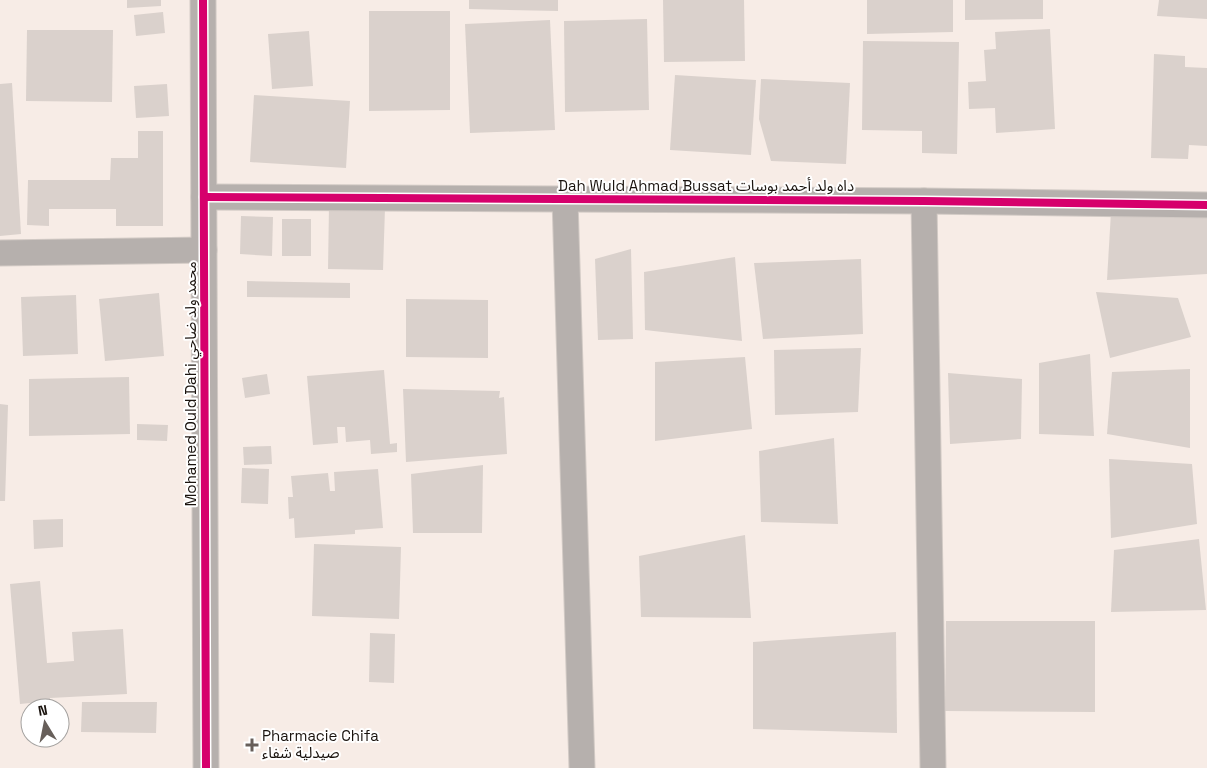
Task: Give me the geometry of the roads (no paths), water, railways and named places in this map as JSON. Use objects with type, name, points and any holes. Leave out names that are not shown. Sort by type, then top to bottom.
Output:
[{"type":"street","name":"Mohamed Ould Dahi محمد ولد ضاحي","points":[[203,0],[206,768]]},
{"type":"street","name":"Dah Wuld Ahmad Bussat داه ولد أحمد بوسات","points":[[204,197],[924,201],[1207,205]]},
{"type":"street","points":[[565,199],[582,768]]},
{"type":"street","points":[[924,201],[933,768]]},
{"type":"street","points":[[0,253],[204,250]]},
{"type":"place","name":"Pharmacie Chifa صيدلية شفاء","points":[[252,745]]}]
